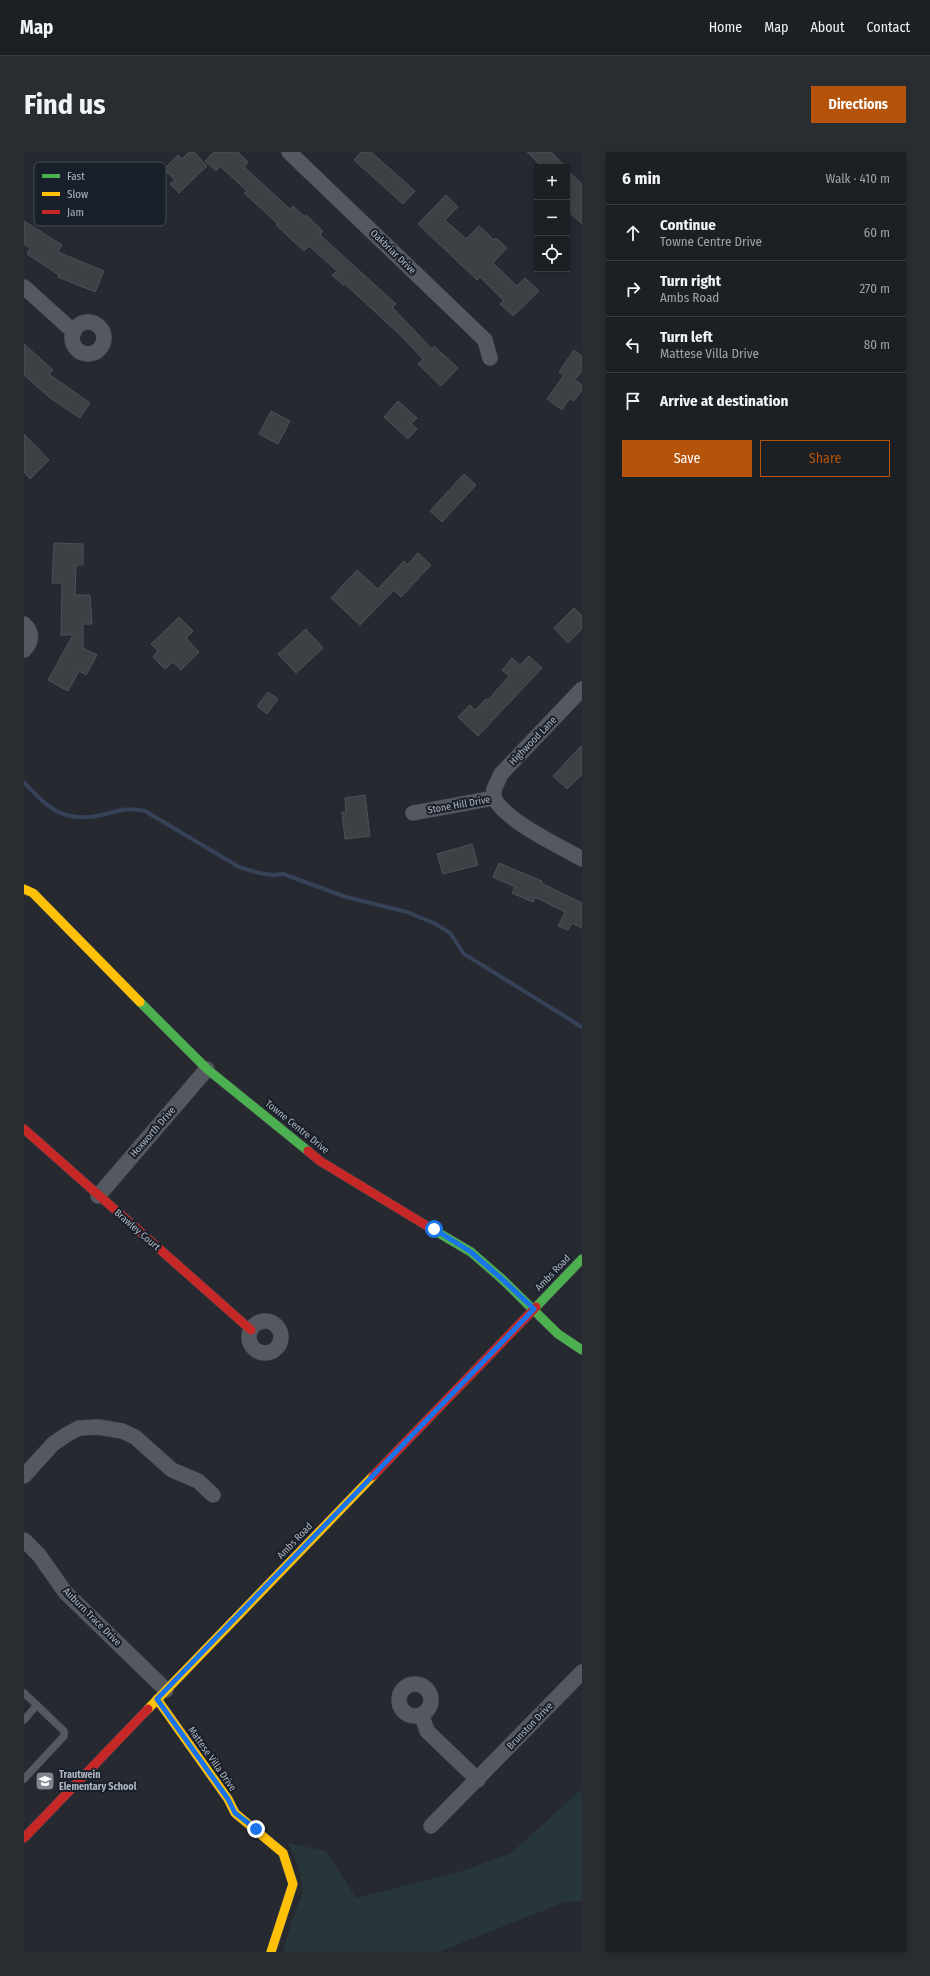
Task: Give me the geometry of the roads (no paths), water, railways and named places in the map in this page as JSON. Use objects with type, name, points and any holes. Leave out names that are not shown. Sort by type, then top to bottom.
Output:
[{"type":"street","name":"Oakbriar Drive","points":[[289,152],[485,340],[490,358]]},
{"type":"street","points":[[24,287],[74,332]]},
{"type":"street","points":[[24,624],[29,630],[31,636],[30,641],[24,650]]},
{"type":"street","name":"Highwood Lane","points":[[494,798],[494,789],[501,774],[582,689]]},
{"type":"street","name":"Stone Hill Drive","points":[[413,813],[494,798],[499,806],[517,821],[582,859]]},
{"type":"street","name":"Towne Centre Drive","points":[[24,889],[33,893],[207,1069],[320,1161],[471,1252],[534,1309],[558,1334],[582,1350]]},
{"type":"street","name":"Hoxworth Drive","points":[[98,1196],[207,1069]]},
{"type":"street","name":"Brawley Court","points":[[24,1128],[98,1196],[250,1330]]},
{"type":"street","name":"Ambs Road","points":[[25,1835],[582,1259]]},
{"type":"street","points":[[24,1476],[53,1444],[66,1435],[79,1428],[98,1427],[122,1431],[135,1437],[172,1470],[198,1481],[212,1495]]},
{"type":"street","name":"Auburn Trace Drive","points":[[24,1540],[39,1555],[65,1592],[161,1695]]},
{"type":"street","name":"Brunston Drive","points":[[431,1826],[478,1780],[582,1672]]},
{"type":"street","name":"Mattese Villa Drive","points":[[161,1695],[228,1799],[235,1813],[256,1829],[283,1854],[293,1884],[271,1952]]},
{"type":"street","points":[[422,1716],[427,1731],[478,1780]]},
{"type":"lane","points":[[24,1693],[64,1731],[64,1736],[24,1779]]},
{"type":"lane","points":[[24,1720],[37,1705]]},
{"type":"waterway","points":[[24,782],[42,801],[60,813],[69,816],[92,817],[116,811],[135,809],[145,811],[239,867],[259,873],[273,875],[283,874],[346,897],[407,912],[434,923],[450,933],[464,954],[582,1027]]},
{"type":"place","name":"Trautwein Elementary School","points":[[45,1781]]}]
